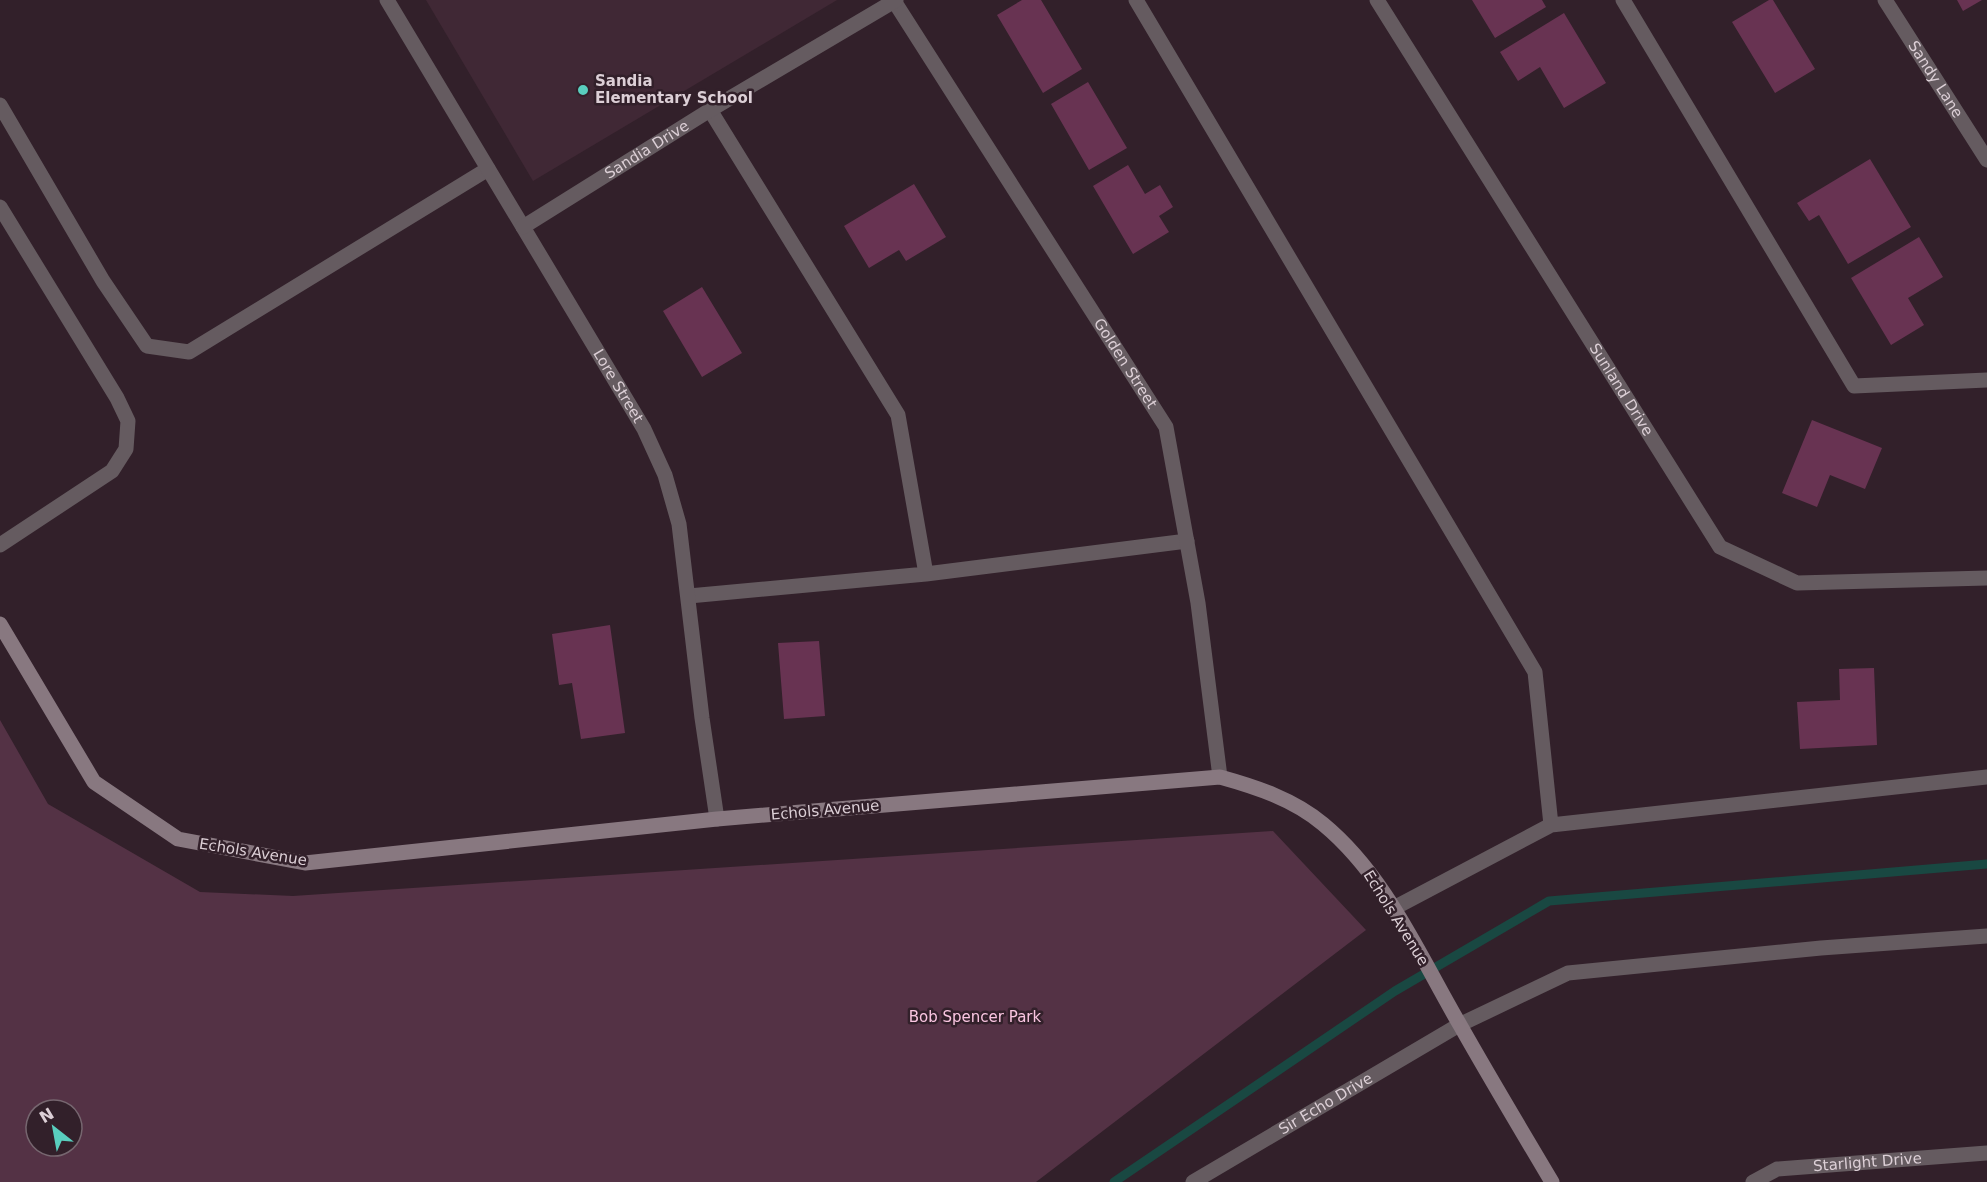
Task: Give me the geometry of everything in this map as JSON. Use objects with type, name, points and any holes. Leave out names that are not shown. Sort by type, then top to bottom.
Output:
[{"type":"street","name":"Lore Street","points":[[387,0],[644,429],[664,475],[679,524],[702,718],[717,819]]},
{"type":"street","points":[[1136,0],[1535,672],[1551,825]]},
{"type":"street","name":"Sunland Drive","points":[[1377,0],[1720,547],[1797,583],[1987,578]]},
{"type":"street","points":[[1623,0],[1854,386],[1987,380]]},
{"type":"street","name":"Sandy Lane","points":[[1885,0],[1987,160]]},
{"type":"street","name":"Sandia Drive","points":[[523,227],[710,111],[895,1]]},
{"type":"street","name":"Golden Street","points":[[895,1],[1166,427],[1198,603],[1220,777]]},
{"type":"street","points":[[0,105],[103,281],[147,346],[189,352],[488,170]]},
{"type":"street","points":[[710,111],[898,415],[926,574]]},
{"type":"street","points":[[0,207],[117,398],[128,421],[126,449],[112,471],[0,545]]},
{"type":"street","points":[[689,596],[926,574],[1187,541]]},
{"type":"street","name":"Echols Avenue","points":[[0,624],[94,782],[178,839],[304,863],[717,819],[1220,777],[1254,787],[1286,800],[1322,823],[1350,849],[1374,878],[1552,1182]]},
{"type":"street","points":[[1397,914],[1551,825],[1987,777]]},
{"type":"street","name":"Sir Echo Drive","points":[[1193,1182],[1460,1025],[1568,973],[1821,948],[1987,936]]},
{"type":"street","name":"Starlight Drive","points":[[1754,1182],[1777,1168],[1987,1154]]},
{"type":"shaded area","name":"Sandia Elementary School","points":[[426,0],[837,0],[533,181]]},
{"type":"green space","name":"Bob Spencer Park","points":[[0,720],[48,804],[200,892],[293,896],[1273,831],[1366,930],[1036,1182],[0,1182]]},
{"type":"building","points":[[1022,0],[1041,0],[1082,69],[1043,93],[997,15]]},
{"type":"building","points":[[1472,0],[1542,0],[1546,7],[1495,38]]},
{"type":"building","points":[[1769,0],[1773,0],[1815,69],[1775,93],[1732,22]]},
{"type":"building","points":[[1957,0],[1982,0],[1963,11]]},
{"type":"building","points":[[1564,13],[1606,83],[1564,108],[1540,67],[1518,81],[1500,52]]},
{"type":"building","points":[[1088,82],[1127,148],[1089,170],[1051,104]]},
{"type":"building","points":[[1870,159],[1911,227],[1848,264],[1819,215],[1809,221],[1797,203]]},
{"type":"building","points":[[1128,165],[1145,194],[1160,185],[1173,207],[1159,216],[1169,232],[1133,254],[1093,186]]},
{"type":"building","points":[[914,184],[946,237],[906,261],[899,250],[869,268],[844,226]]},
{"type":"building","points":[[1919,237],[1943,277],[1908,298],[1924,325],[1891,345],[1851,278]]},
{"type":"building","points":[[702,287],[742,353],[702,377],[663,311]]},
{"type":"building","points":[[1812,420],[1882,448],[1865,489],[1830,475],[1817,507],[1782,493]]},
{"type":"building","points":[[610,625],[625,733],[581,739],[572,683],[559,685],[552,634]]},
{"type":"building","points":[[819,641],[825,716],[784,719],[778,643]]},
{"type":"building","points":[[1874,668],[1877,745],[1800,749],[1797,702],[1840,700],[1839,669]]},
{"type":"waterway","points":[[1114,1182],[1395,991],[1549,901],[1987,864]]},
{"type":"place","name":"Sandia Elementary School","points":[[583,90]]}]
